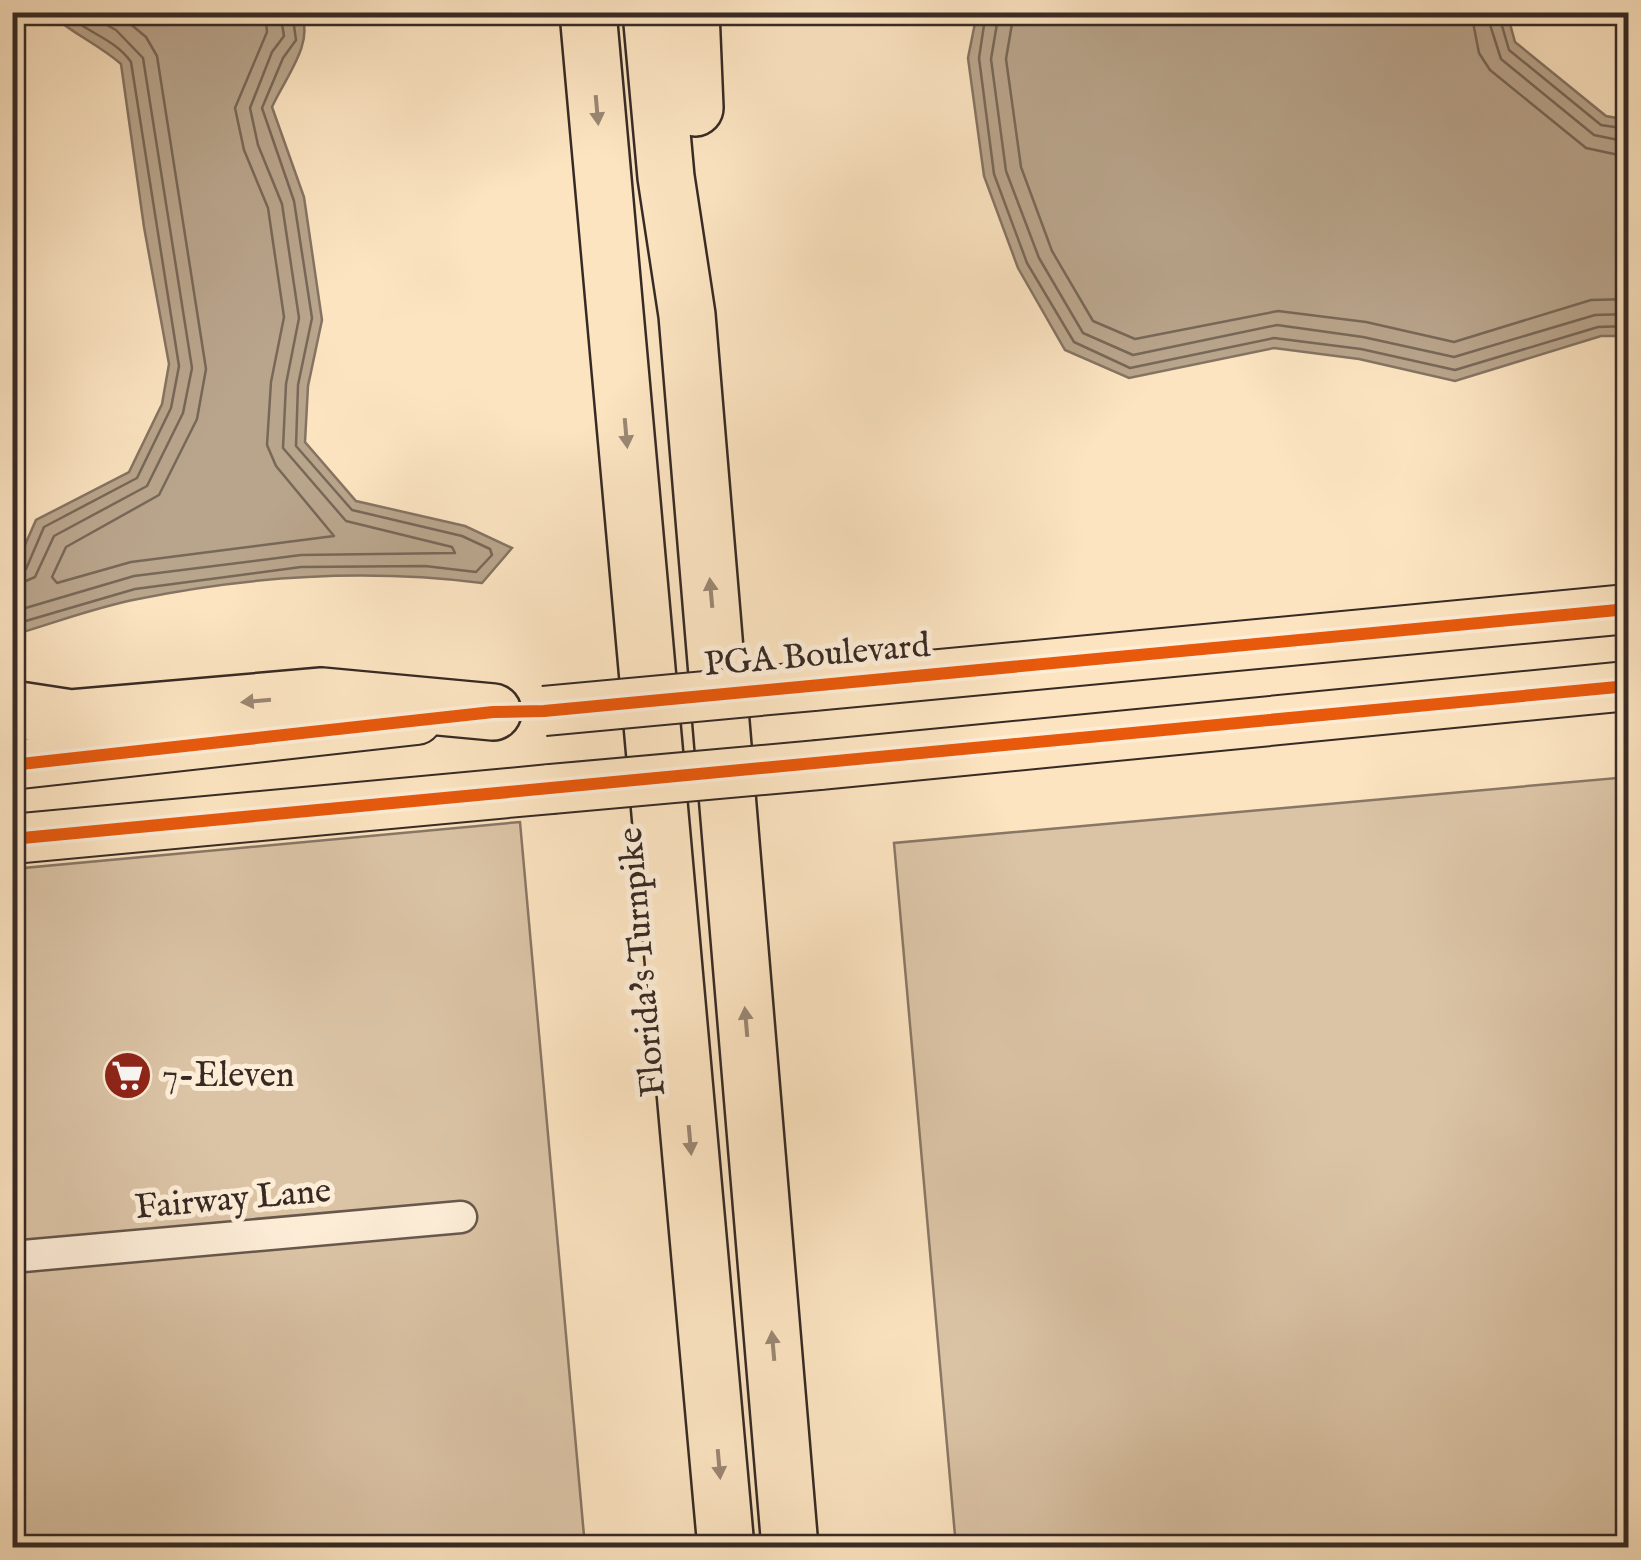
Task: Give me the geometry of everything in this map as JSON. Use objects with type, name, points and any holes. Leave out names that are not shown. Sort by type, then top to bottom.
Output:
[{"type":"highway","name":"Florida's Turnpike","points":[[588,12],[726,1548]]},
{"type":"highway","points":[[652,12],[666,176],[687,315],[790,1548]]},
{"type":"highway","points":[[687,315],[697,177],[691,12]]},
{"type":"highway","points":[[12,709],[71,718],[322,696],[518,712]]},
{"type":"main road","name":"PGA Boulevard","points":[[12,764],[518,712],[1628,609]]},
{"type":"main road","points":[[12,839],[819,766],[1628,686]]},
{"type":"street","name":"Fairway Lane","points":[[12,1257],[461,1217]]},
{"type":"shaded area","points":[[1628,777],[1628,1547],[956,1547],[894,843]]},
{"type":"shaded area","points":[[520,822],[585,1547],[13,1548],[13,869]]},
{"type":"water","points":[[49,13],[300,13],[304,24],[302,47],[272,107],[304,197],[322,320],[308,386],[305,442],[356,501],[465,526],[512,548],[482,583],[396,576],[266,580],[122,602],[13,635],[13,572],[36,520],[129,472],[162,404],[169,364],[144,227],[121,64]]},
{"type":"water","points":[[977,13],[1507,13],[1515,42],[1606,116],[1628,120],[1628,336],[1601,336],[1455,381],[1359,359],[1274,348],[1129,378],[1065,350],[1018,268],[984,176],[968,58]]},
{"type":"cycle path","points":[[12,765],[493,712],[544,711],[1628,609]]},
{"type":"cycle path","points":[[12,839],[1628,686]]},
{"type":"place","name":"7-Eleven","points":[[127,1076]]}]
